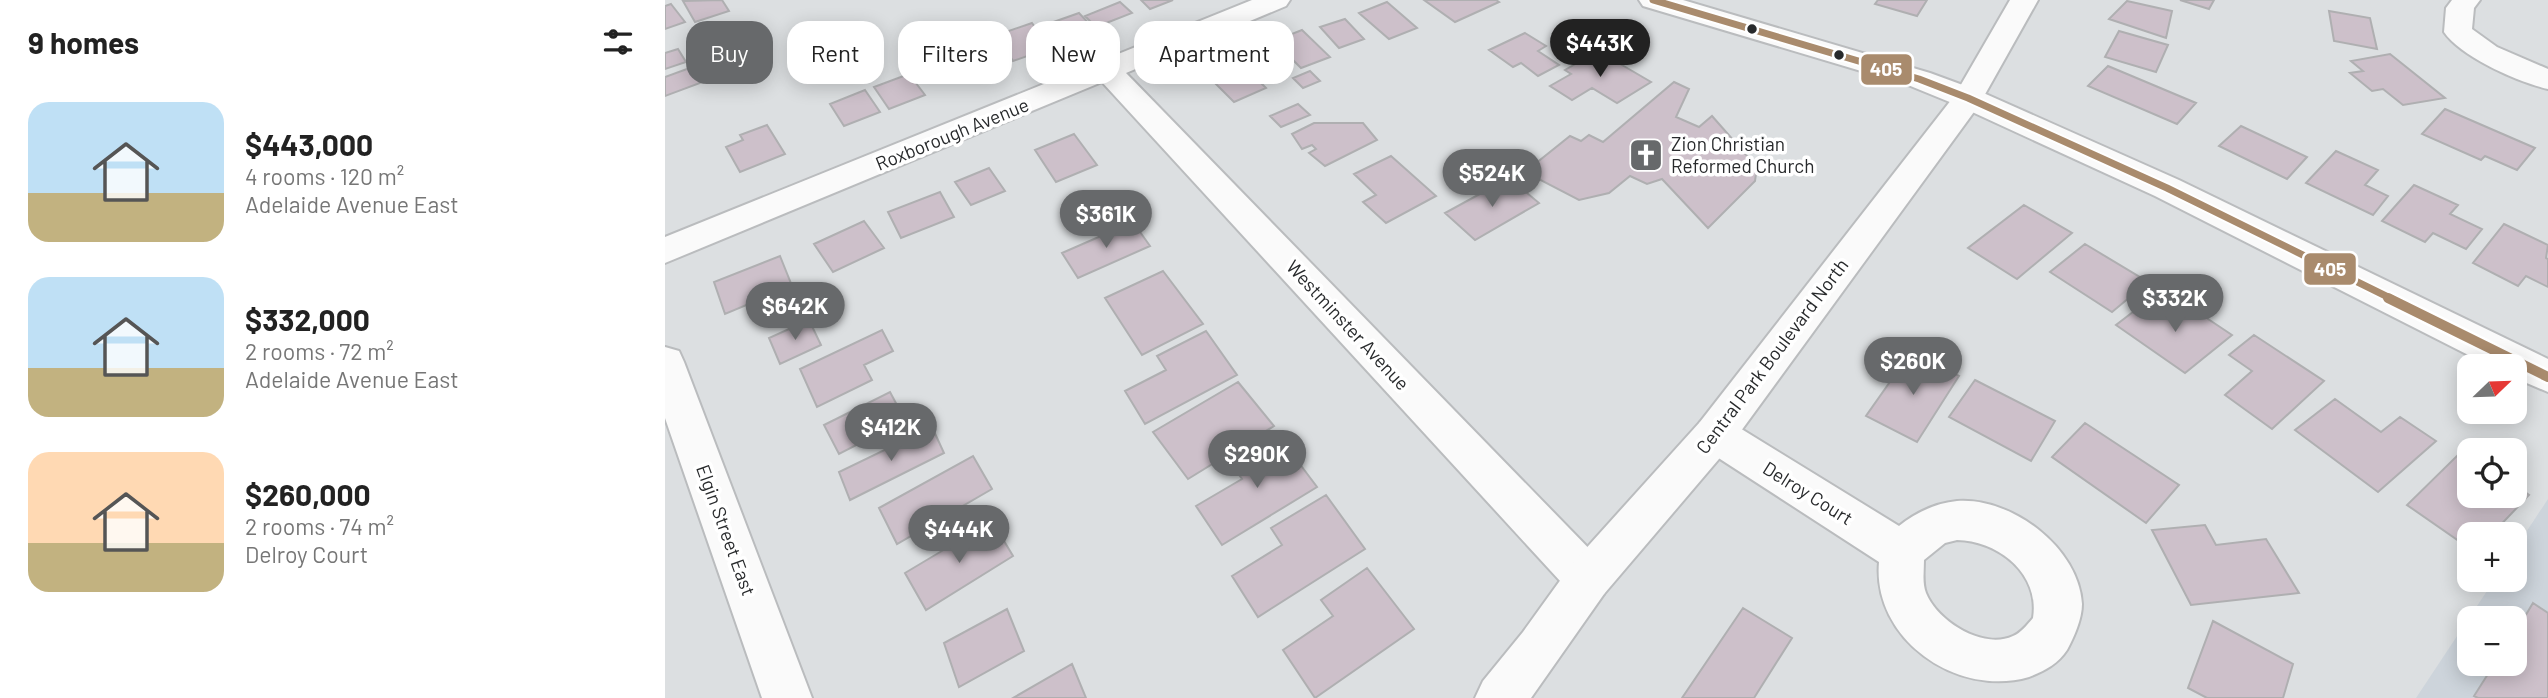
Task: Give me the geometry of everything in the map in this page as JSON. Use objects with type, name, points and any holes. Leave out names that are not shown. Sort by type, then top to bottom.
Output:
[{"type":"street","name":"Roxborough Avenue","points":[[1120,66],[1276,0]]},
{"type":"street","points":[[1653,0],[1919,79],[1968,98],[2167,188],[2548,377]]},
{"type":"street","name":"Central Park Boulevard North","points":[[1500,698],[1588,579],[1715,434],[1968,98],[2024,0]]},
{"type":"street","points":[[2466,0],[2460,8],[2458,32],[2487,53],[2548,80]]},
{"type":"street","name":"Roxborough Avenue","points":[[665,251],[1076,84]]},
{"type":"street","name":"Westminster Avenue","points":[[1120,84],[1588,579]]},
{"type":"street","name":"Elgin Street East","points":[[665,362],[787,698]]},
{"type":"street","name":"Delroy Court","points":[[1715,434],[1902,552]]},
{"type":"shaded area","points":[[2548,499],[2548,698],[2416,698],[2457,636],[2457,676],[2527,676],[2527,606],[2477,606],[2486,592],[2527,592],[2527,531]]},
{"type":"building","points":[[722,0],[729,11],[694,21],[683,1]]},
{"type":"building","points":[[1141,0],[1173,0],[1150,9]]},
{"type":"building","points":[[1424,0],[1496,0],[1499,2],[1455,22]]},
{"type":"building","points":[[1878,0],[1927,0],[1917,16],[1875,4]]},
{"type":"building","points":[[2180,0],[2214,0],[2209,9]]},
{"type":"building","points":[[2127,1],[2172,11],[2166,38],[2109,19]]},
{"type":"building","points":[[1120,2],[1132,13],[1111,21],[1090,21],[1085,16]]},
{"type":"building","points":[[1387,2],[1417,28],[1389,39],[1359,13]]},
{"type":"building","points":[[671,4],[685,22],[665,29],[665,6]]},
{"type":"building","points":[[2329,11],[2370,18],[2377,49],[2334,41]]},
{"type":"building","points":[[1079,13],[1086,21],[1056,21]]},
{"type":"building","points":[[1345,19],[1364,39],[1339,48],[1320,27]]},
{"type":"building","points":[[1026,25],[1026,56],[1013,61],[1012,59],[1012,30]]},
{"type":"building","points":[[1302,30],[1330,57],[1301,68],[1294,61],[1294,33]]},
{"type":"building","points":[[2119,31],[2168,45],[2156,72],[2105,57]]},
{"type":"building","points":[[1525,33],[1546,46],[1538,51],[1559,65],[1538,76],[1521,63],[1513,67],[1489,50]]},
{"type":"building","points":[[678,49],[686,62],[665,69],[665,53]]},
{"type":"building","points":[[1598,51],[1651,82],[1617,103],[1592,88],[1572,100],[1550,86],[1571,74],[1565,70]]},
{"type":"building","points":[[2390,54],[2445,98],[2403,105],[2383,89],[2372,91],[2350,73],[2363,71],[2351,61]]},
{"type":"building","points":[[2108,66],[2196,103],[2177,124],[2088,86]]},
{"type":"building","points":[[686,69],[686,84],[697,84],[665,96],[665,77]]},
{"type":"building","points":[[1310,71],[1320,81],[1303,88],[1294,78]]},
{"type":"building","points":[[898,78],[898,84],[917,84],[925,95],[889,109],[874,87]]},
{"type":"building","name":"Zion Christian Reformed Church","points":[[1674,82],[1689,89],[1676,117],[1699,127],[1712,116],[1757,167],[1755,181],[1708,228],[1662,179],[1647,184],[1630,176],[1609,193],[1579,200],[1525,172],[1570,136],[1581,141],[1589,135],[1603,142]]},
{"type":"building","points":[[1216,84],[1262,84],[1266,88],[1234,102]]},
{"type":"building","points":[[865,90],[880,112],[844,126],[830,104]]},
{"type":"building","points":[[1298,104],[1310,115],[1281,127],[1270,116]]},
{"type":"building","points":[[2445,109],[2535,148],[2517,170],[2485,156],[2481,160],[2422,134]]},
{"type":"building","points":[[1314,123],[1363,123],[1377,140],[1325,166],[1309,153],[1316,149],[1312,145],[1302,149],[1292,134]]},
{"type":"building","points":[[767,125],[785,154],[740,172],[726,147],[743,140],[740,135]]},
{"type":"building","points":[[2241,126],[2307,157],[2287,179],[2219,146]]},
{"type":"building","points":[[1074,134],[1097,165],[1056,182],[1035,150]]},
{"type":"building","points":[[2336,151],[2378,170],[2365,185],[2388,196],[2373,215],[2306,183]]},
{"type":"building","points":[[1391,156],[1436,196],[1386,223],[1363,202],[1376,195],[1354,174]]},
{"type":"building","points":[[989,168],[1005,191],[971,205],[955,182]]},
{"type":"building","points":[[1509,178],[1539,203],[1475,240],[1445,213]]},
{"type":"building","points":[[2414,185],[2458,205],[2450,214],[2482,229],[2466,249],[2433,233],[2425,242],[2382,221]]},
{"type":"building","points":[[940,192],[954,217],[901,238],[888,212]]},
{"type":"building","points":[[2024,205],[2072,233],[2017,279],[1968,248]]},
{"type":"building","points":[[864,221],[884,248],[833,272],[814,244]]},
{"type":"building","points":[[1133,222],[1150,246],[1078,278],[1062,253]]},
{"type":"building","points":[[2504,224],[2548,245],[2548,287],[2526,276],[2518,286],[2473,263]]},
{"type":"building","points":[[2085,244],[2148,282],[2112,312],[2050,272]]},
{"type":"building","points":[[780,256],[792,286],[725,314],[714,282]]},
{"type":"building","points":[[1163,271],[1203,324],[1142,355],[1105,298]]},
{"type":"building","points":[[2146,302],[2166,316],[2184,303],[2232,335],[2185,373],[2116,325]]},
{"type":"building","points":[[809,320],[821,345],[780,364],[769,338]]},
{"type":"building","points":[[882,330],[893,351],[864,365],[872,380],[817,407],[800,369]]},
{"type":"building","points":[[1206,331],[1237,375],[1145,424],[1125,391],[1166,370],[1157,356]]},
{"type":"building","points":[[2254,335],[2324,381],[2272,429],[2225,395],[2252,371],[2229,355]]},
{"type":"building","points":[[1911,352],[1959,376],[1917,442],[1866,416]]},
{"type":"building","points":[[1975,380],[2055,421],[2031,461],[1949,417]]},
{"type":"building","points":[[1238,382],[1274,426],[1188,479],[1153,432]]},
{"type":"building","points":[[890,392],[905,420],[839,454],[824,425]]},
{"type":"building","points":[[2335,399],[2381,432],[2400,417],[2436,441],[2378,492],[2295,430]]},
{"type":"building","points":[[2085,423],[2179,485],[2146,523],[2052,457]]},
{"type":"building","points":[[932,427],[944,453],[850,500],[839,472]]},
{"type":"building","points":[[1278,435],[1317,487],[1222,545],[1196,506],[1242,479],[1230,462]]},
{"type":"building","points":[[973,456],[992,489],[897,544],[879,508]]},
{"type":"building","points":[[2457,456],[2457,508],[2517,508],[2503,522],[2457,522],[2457,540],[2407,505]]},
{"type":"building","points":[[1326,495],[1365,549],[1258,617],[1232,576],[1282,545],[1271,528]]},
{"type":"building","points":[[992,521],[1013,556],[926,610],[905,573]]},
{"type":"building","points":[[2205,525],[2216,545],[2266,539],[2299,593],[2191,605],[2152,530]]},
{"type":"building","points":[[1367,568],[1414,629],[1315,698],[1283,650],[1333,616],[1321,600]]},
{"type":"building","points":[[2533,603],[2548,613],[2548,698],[2474,696],[2487,676],[2527,676],[2527,613]]},
{"type":"building","points":[[1743,608],[1792,638],[1754,698],[1682,698]]},
{"type":"building","points":[[1007,609],[1024,651],[959,687],[944,643]]},
{"type":"building","points":[[2213,621],[2293,664],[2283,698],[2207,698],[2188,688]]},
{"type":"building","points":[[1072,664],[1086,698],[1013,698]]},
{"type":"transit line","name":"405","points":[[1653,0],[1919,79],[1968,98],[2167,188],[2548,377]]},
{"type":"place","name":"Zion Christian Reformed Church","points":[[1646,155]]}]
